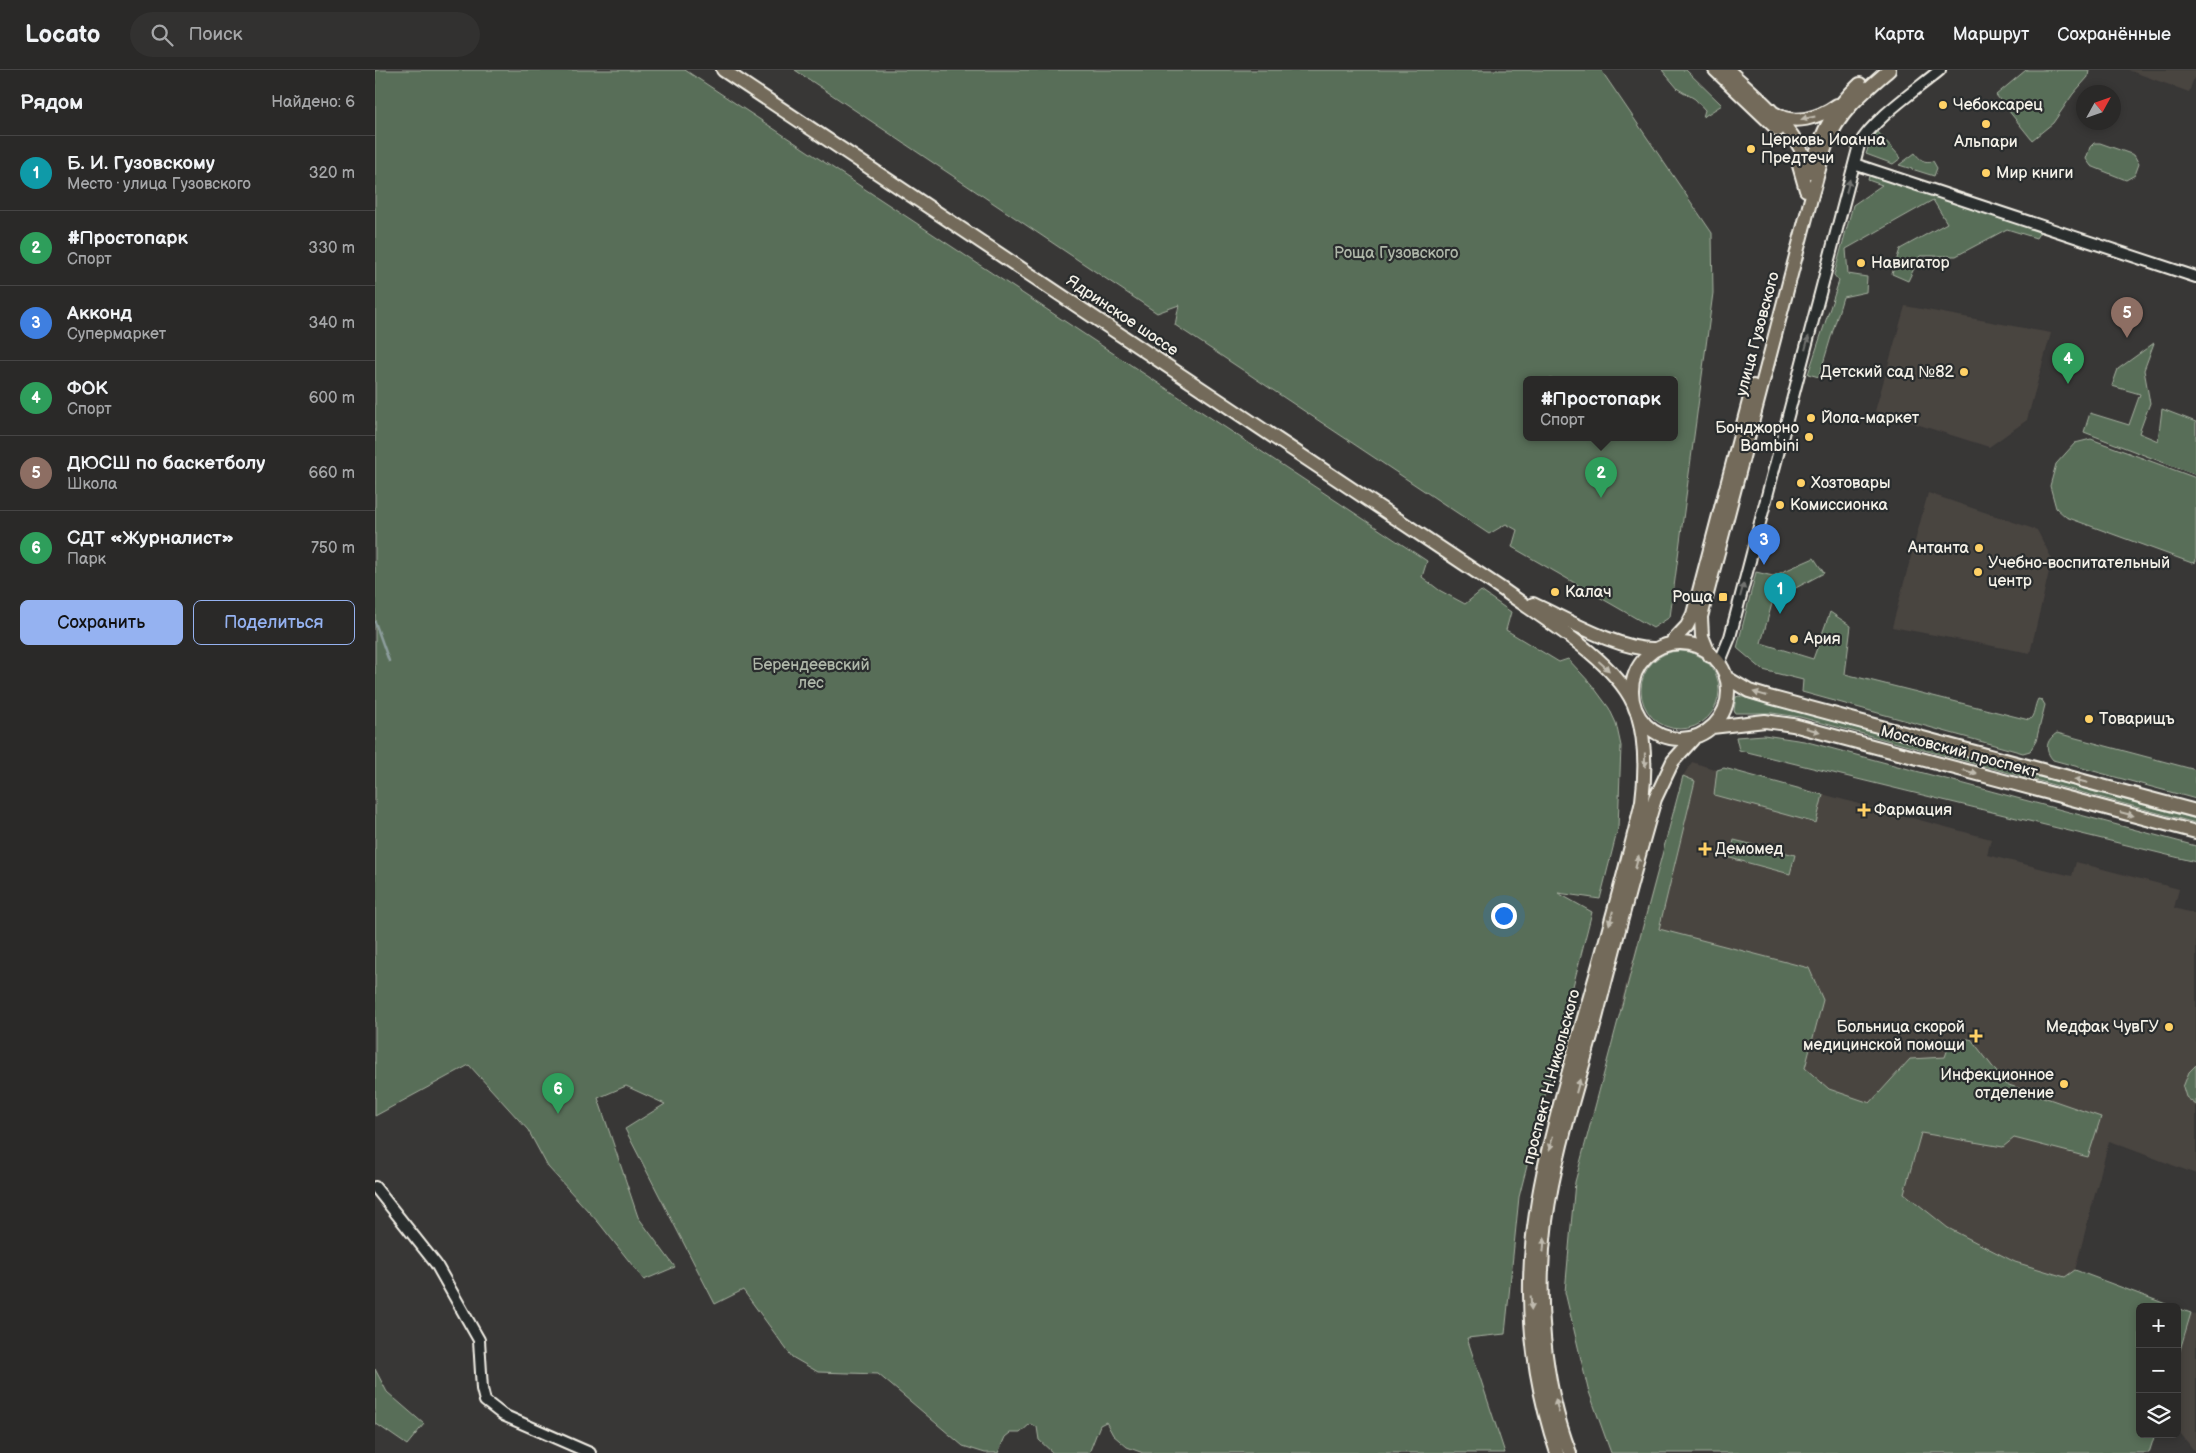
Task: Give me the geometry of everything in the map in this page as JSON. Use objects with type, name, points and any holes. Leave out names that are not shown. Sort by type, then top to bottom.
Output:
[{"type":"main road","name":"Ядринское шоссе","points":[[723,70],[1502,589],[1595,658],[1623,686],[1635,708]]},
{"type":"main road","points":[[1715,70],[1754,100],[1785,118],[1799,120],[1820,115],[1843,100]]},
{"type":"main road","points":[[1728,70],[1739,87]]},
{"type":"main road","name":"улица Гузовского","points":[[1671,644],[1687,626],[1693,614],[1829,121],[1843,100],[1876,70]]},
{"type":"main road","name":"улица Гузовского","points":[[1811,172],[1822,144],[1841,117],[1852,104],[1889,70]]},
{"type":"main road","points":[[1754,100],[1787,142],[1799,164],[1809,191]]},
{"type":"main road","points":[[1770,110],[1795,140],[1803,153],[1811,172],[1809,191]]},
{"type":"main road","points":[[1777,130],[1795,140],[1822,144]]},
{"type":"main road","name":"улица Гузовского","points":[[1715,660],[1702,636],[1701,617],[1809,191]]},
{"type":"main road","name":"Ядринское шоссе","points":[[1502,589],[1627,646],[1645,650],[1656,649]]},
{"type":"main road","points":[[1679,643],[1695,646],[1715,660],[1727,678],[1728,688],[1725,707],[1712,727],[1693,739],[1675,740],[1659,735],[1647,725],[1635,708],[1631,685],[1633,676],[1641,662],[1656,649],[1671,644],[1679,643]]},
{"type":"main road","name":"Московский проспект","points":[[1727,678],[1744,689],[1769,697],[2196,811]]},
{"type":"main road","name":"проспект Н.Никольского","points":[[1557,1453],[1542,1398],[1536,1363],[1530,1283],[1532,1249],[1545,1167],[1561,1100],[1642,801],[1645,753],[1642,728],[1635,708]]},
{"type":"main road","name":"Московский проспект","points":[[1712,727],[1765,721],[1793,725],[2196,832]]},
{"type":"main road","name":"проспект Н.Никольского","points":[[1570,1453],[1551,1384],[1543,1331],[1541,1274],[1546,1220],[1562,1147],[1655,799],[1668,769],[1679,753],[1693,739]]},
{"type":"street","points":[[1715,660],[1730,637],[1859,145],[1868,132],[1940,70]]},
{"type":"street","points":[[1854,164],[2196,277]]},
{"type":"street","points":[[375,1187],[436,1264],[479,1340],[482,1389],[485,1401],[503,1415],[590,1453]]},
{"type":"shaded area","points":[[2128,70],[2196,70],[2196,78],[2194,78],[2189,92]]},
{"type":"shaded area","name":"Детский сад №82","points":[[1905,306],[2051,333],[2027,420],[1989,447],[1875,411]]},
{"type":"shaded area","name":"Учебно-воспитательный центр","points":[[1928,493],[2037,530],[2052,559],[2030,653],[1892,627]]},
{"type":"shaded area","points":[[1692,762],[1717,770],[1724,768],[1991,839],[1987,855],[2072,876],[2076,862],[2179,889],[2174,908],[2196,914],[2196,1174],[2109,1141],[2075,1270],[2065,1277],[2015,1262],[1948,1228],[1904,1193],[1921,1133],[1619,1010],[1683,776]]},
{"type":"shaded area","points":[[2191,1313],[2196,1315],[2196,1453],[2181,1434],[2181,1347]]},
{"type":"green space","name":"Берендеевский лес","points":[[375,70],[685,70],[1427,561],[1422,577],[1439,590],[1465,604],[1481,591],[1511,612],[1506,630],[1559,662],[1568,659],[1592,685],[1609,708],[1616,723],[1621,746],[1618,828],[1600,899],[1558,893],[1592,912],[1519,1197],[1505,1334],[1467,1338],[1505,1453],[1143,1453],[1127,1447],[1113,1435],[1106,1422],[1100,1425],[1089,1453],[1053,1453],[1039,1440],[1037,1427],[1030,1424],[1020,1433],[1010,1433],[1005,1437],[998,1453],[985,1453],[963,1446],[878,1374],[818,1372],[792,1357],[743,1290],[715,1304],[625,1129],[665,1104],[626,1086],[598,1098],[638,1217],[675,1267],[644,1280],[599,1223],[548,1167],[528,1130],[469,1065],[375,1116]]},
{"type":"green space","name":"Роща Гузовского","points":[[795,70],[1601,70],[1712,233],[1713,293],[1670,617],[1653,628],[1512,547],[1517,530],[1506,524],[1489,534],[1175,325],[1179,305],[1157,313]]},
{"type":"green space","points":[[1662,70],[1686,70],[1722,105],[1703,117],[1705,110],[1695,99],[1678,89]]},
{"type":"green space","points":[[2026,70],[2089,70],[2088,77],[2081,85],[2076,85],[2076,91],[2053,123],[2032,140],[1996,95]]},
{"type":"green space","points":[[1878,132],[1901,158],[1893,164],[1866,154],[1871,139]]},
{"type":"green space","points":[[2094,143],[2100,143],[2134,155],[2139,164],[2135,175],[2126,180],[2091,166],[2086,159],[2090,147]]},
{"type":"green space","points":[[1915,153],[1927,162],[1933,161],[1937,168],[1934,176],[1899,165]]},
{"type":"green space","points":[[1870,172],[2042,229],[2036,238],[2007,229],[1956,256],[1920,256],[1908,281],[1892,274],[1900,249],[1947,223],[1933,200],[1846,249],[1848,274],[1867,277],[1866,292],[1843,297],[1819,377],[1808,374],[1839,281],[1834,275],[1853,205],[1882,185],[1868,180]]},
{"type":"green space","points":[[2154,343],[2144,370],[2150,403],[2139,433],[2158,441],[2162,409],[2196,422],[2196,475],[2084,432],[2090,413],[2129,425],[2140,394],[2112,386],[2118,369]]},
{"type":"green space","points":[[2091,439],[2196,478],[2196,562],[2192,563],[2066,517],[2056,508],[2050,486],[2056,464],[2075,443]]},
{"type":"green space","points":[[1814,558],[1824,573],[1773,600],[1761,643],[1813,659],[1830,612],[1851,626],[1845,674],[2029,720],[2038,699],[2042,700],[2045,705],[2036,741],[2030,751],[2023,753],[1802,692],[1803,680],[1763,670],[1737,648],[1756,572],[1773,576]]},
{"type":"green space","points":[[1672,651],[1688,651],[1702,657],[1713,668],[1719,682],[1719,698],[1713,712],[1702,723],[1688,729],[1672,729],[1658,723],[1647,712],[1641,698],[1641,682],[1647,668],[1658,657]]},
{"type":"green space","points":[[1739,696],[2196,819],[2196,823],[1800,717],[1772,713],[1735,713],[1736,697]]},
{"type":"green space","points":[[2057,733],[2196,770],[2196,799],[2053,760],[2048,753],[2047,745],[2050,739]]},
{"type":"green space","points":[[1764,735],[1804,741],[2196,846],[2196,862],[1739,750],[1736,737]]},
{"type":"green space","points":[[1724,768],[1823,795],[1816,823],[1714,795],[1717,770]]},
{"type":"green space","points":[[1683,776],[1695,781],[1659,929],[1809,968],[1823,1000],[1805,1068],[1829,1089],[1870,1103],[1910,1059],[1945,1057],[1951,1040],[1971,1039],[2006,1084],[2101,1117],[2088,1157],[2014,1138],[2003,1147],[1921,1133],[1904,1193],[1948,1228],[2015,1262],[2065,1277],[2075,1270],[2163,1303],[2136,1303],[2136,1438],[2154,1438],[2149,1453],[1611,1453],[1588,1389],[1565,1292],[1575,1182]]},
{"type":"green space","points":[[1734,840],[1795,855],[1790,874],[1730,858]]},
{"type":"green space","points":[[2196,1065],[2196,1105],[2186,1097],[2183,1087],[2189,1072]]},
{"type":"green space","points":[[2181,1309],[2191,1313],[2181,1347]]},
{"type":"green space","points":[[375,1369],[387,1392],[424,1424],[407,1445],[375,1423]]},
{"type":"waterway","points":[[375,622],[389,661]]},
{"type":"place","name":"Чебоксарец","points":[[1943,105]]},
{"type":"place","name":"Альпари","points":[[1986,124]]},
{"type":"place","name":"Церковь Иоанна Предтечи","points":[[1751,149]]},
{"type":"place","name":"Мир книги","points":[[1986,173]]},
{"type":"place","name":"Навигатор","points":[[1861,263]]},
{"type":"place","name":"ДЮСШ по баскетболу","points":[[2127,338]]},
{"type":"place","name":"Детский сад №82","points":[[1964,372]]},
{"type":"place","name":"ФОК","points":[[2068,384]]},
{"type":"place","name":"Йола-маркет","points":[[1811,418]]},
{"type":"place","name":"Бонджорно Bambini","points":[[1809,437]]},
{"type":"place","name":"Хозтовары","points":[[1801,483]]},
{"type":"place","name":"#Простопарк","points":[[1601,498]]},
{"type":"place","name":"Комиссионка","points":[[1780,505]]},
{"type":"place","name":"Антанта","points":[[1979,548]]},
{"type":"place","name":"Акконд","points":[[1764,565]]},
{"type":"place","name":"Учебно-воспитательный центр","points":[[1978,572]]},
{"type":"place","name":"Калач","points":[[1555,592]]},
{"type":"place","name":"Роща","points":[[1723,597]]},
{"type":"place","name":"Б. И. Гузовскому","points":[[1780,614]]},
{"type":"place","name":"Ария","points":[[1794,639]]},
{"type":"place","name":"Товарищъ","points":[[2089,719]]},
{"type":"place","name":"Фармация","points":[[1864,810]]},
{"type":"place","name":"Демомед","points":[[1705,849]]},
{"type":"place","name":"Медфак ЧувГУ","points":[[2169,1027]]},
{"type":"place","name":"Больница скорой медицинской помощи","points":[[1976,1036]]},
{"type":"place","name":"Инфекционное отделение","points":[[2064,1084]]},
{"type":"place","name":"СДТ «Журналист»","points":[[558,1114]]}]
